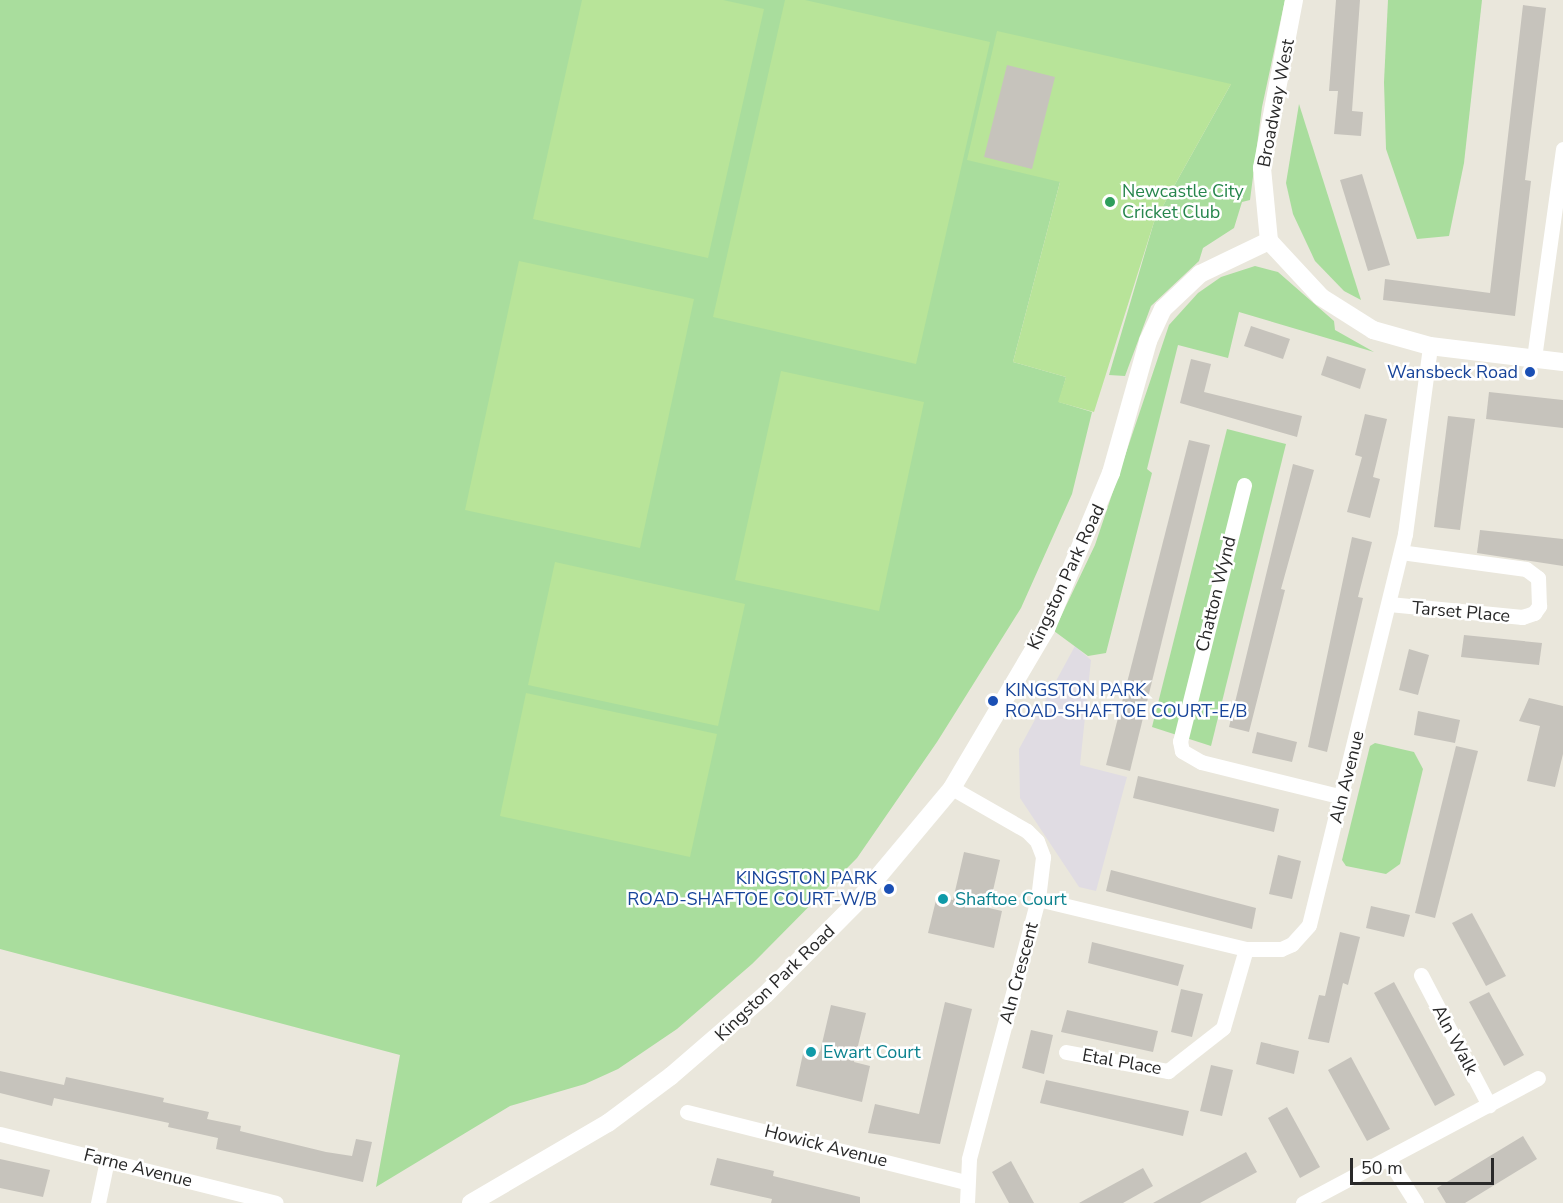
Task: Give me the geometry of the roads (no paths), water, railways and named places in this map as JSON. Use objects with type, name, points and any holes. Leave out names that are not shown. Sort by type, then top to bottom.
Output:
[{"type":"street","name":"Broadway West","points":[[1269,241],[1262,168],[1294,0]]},
{"type":"street","points":[[1534,358],[1563,149]]},
{"type":"street","points":[[1269,241],[1295,272],[1340,311],[1373,330],[1430,346],[1563,362]]},
{"type":"street","name":"Kingston Park Road","points":[[471,1203],[608,1123],[731,1027],[856,903],[952,788],[1046,628],[1082,550],[1111,473],[1148,341],[1163,309],[1200,274],[1269,241]]},
{"type":"street","name":"Aln Avenue","points":[[1038,899],[1246,949],[1281,949],[1292,944],[1310,925],[1401,552],[1430,346]]},
{"type":"street","name":"Chatton Wynd","points":[[1244,485],[1180,741],[1182,751],[1201,762],[1342,797]]},
{"type":"street","name":"Tarset Place","points":[[1389,604],[1522,617],[1534,613],[1539,606],[1538,578],[1526,569],[1401,552]]},
{"type":"street","name":"Aln Crescent","points":[[952,788],[1027,831],[1037,841],[1043,874],[966,1182],[967,1203]]},
{"type":"street","name":"Etal Place","points":[[1066,1052],[1168,1071],[1223,1028],[1246,949]]},
{"type":"street","name":"Aln Walk","points":[[1421,975],[1489,1104]]},
{"type":"street","points":[[1303,1203],[1389,1160],[1538,1078]]},
{"type":"street","name":"Howick Avenue","points":[[687,1113],[966,1182]]},
{"type":"street","name":"Farne Avenue","points":[[0,1134],[276,1203]]},
{"type":"street","points":[[98,1203],[107,1160]]},
{"type":"street","points":[[1389,1160],[1416,1203]]},
{"type":"place","name":"Newcastle City Cricket Club","points":[[1110,202]]},
{"type":"place","name":"Wansbeck Road","points":[[1530,372]]},
{"type":"place","name":"KINGSTON PARK ROAD-SHAFTOE COURT-E/B","points":[[993,701]]},
{"type":"place","name":"KINGSTON PARK ROAD-SHAFTOE COURT-W/B","points":[[889,889]]},
{"type":"place","name":"Shaftoe Court","points":[[943,899]]},
{"type":"place","name":"Ewart Court","points":[[811,1052]]}]
